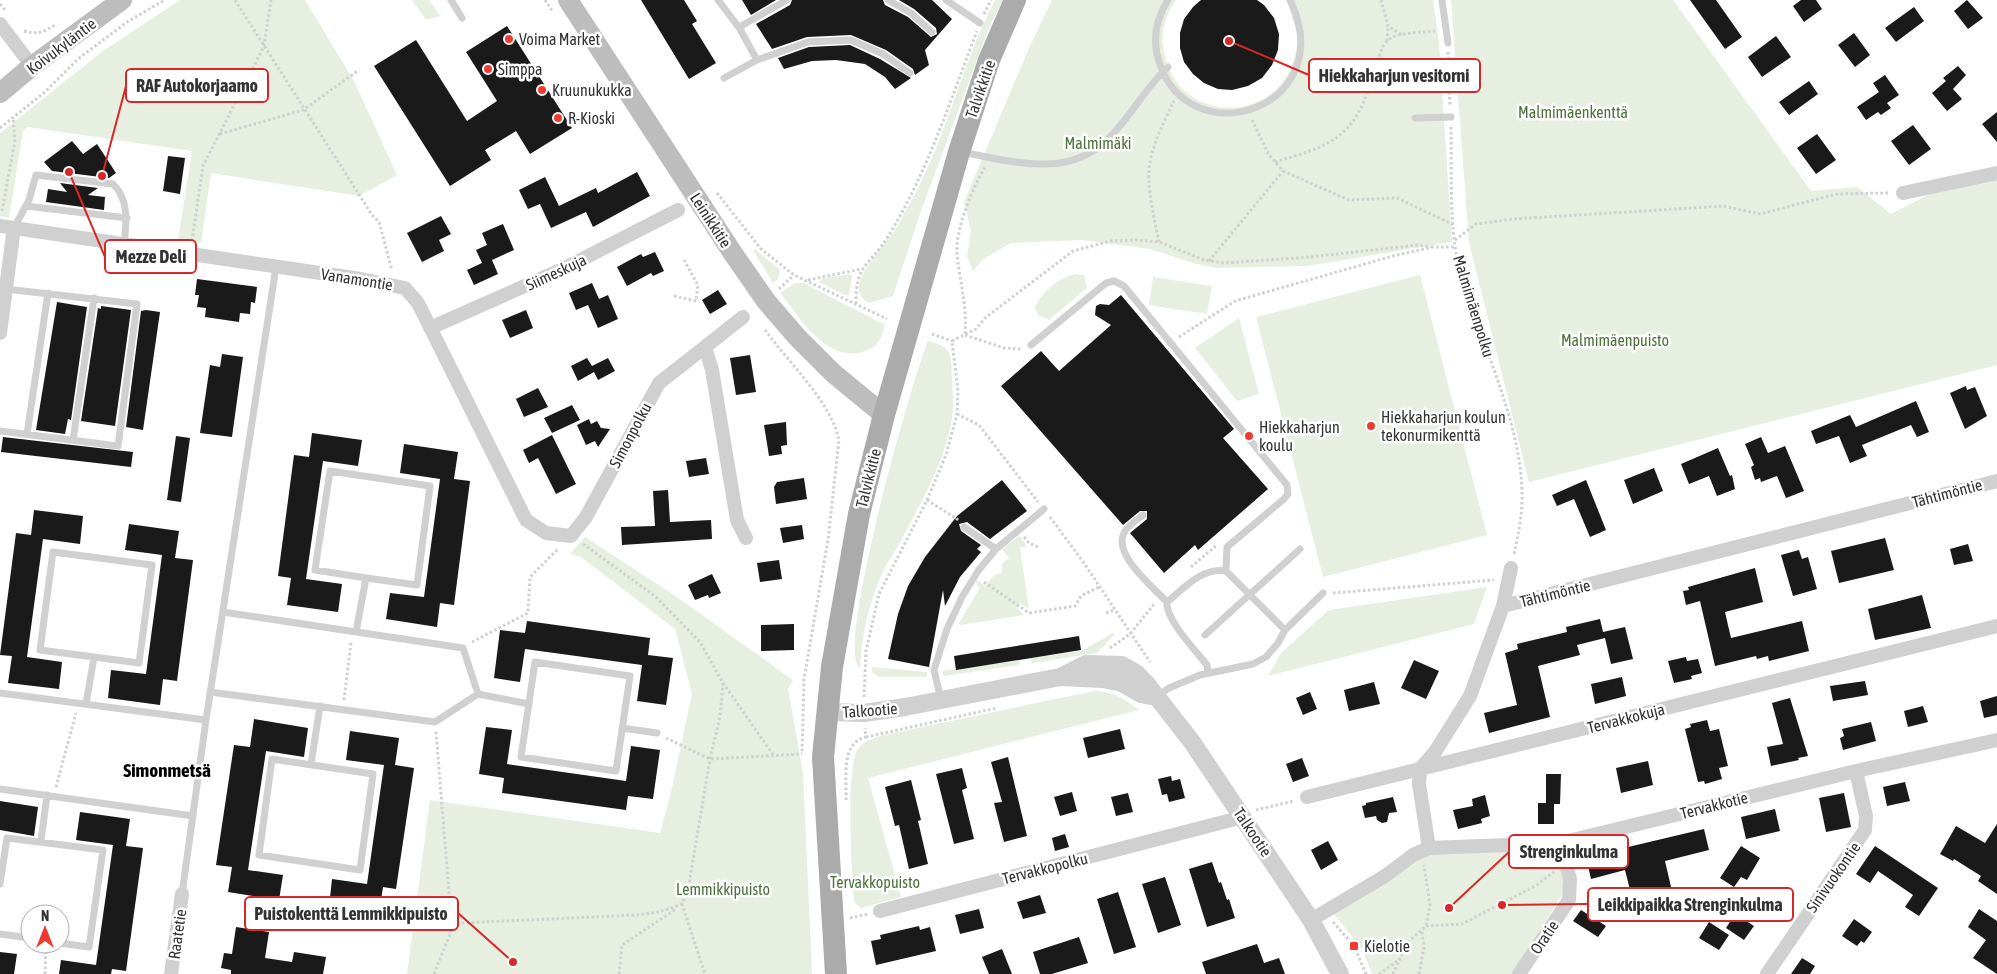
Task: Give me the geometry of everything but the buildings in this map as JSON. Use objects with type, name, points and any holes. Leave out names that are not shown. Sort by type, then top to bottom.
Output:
[{"type":"main road","name":"Koivukyläntie","points":[[0,93],[32,66],[122,0]]},
{"type":"main road","name":"Leinikkitie","points":[[568,0],[766,301],[833,373],[884,415]]},
{"type":"main road","name":"Talvikkitie","points":[[836,974],[812,756],[826,712],[858,514],[884,415],[959,152],[990,60],[1015,0]]},
{"type":"street","points":[[4,29],[32,66]]},
{"type":"street","points":[[1903,193],[1997,173]]},
{"type":"street","name":"Siimeskuja","points":[[430,328],[561,270],[678,210]]},
{"type":"street","points":[[0,333],[6,289],[7,228]]},
{"type":"street","name":"Vanamontie","points":[[7,228],[396,285],[412,294],[526,520],[546,533],[571,536]]},
{"type":"street","name":"Simonpolku","points":[[571,536],[586,517],[659,383],[743,318]]},
{"type":"street","points":[[704,347],[712,370],[737,520],[746,538]]},
{"type":"street","name":"Tähtimöntie","points":[[1420,769],[1435,752],[1470,696],[1503,606],[1997,480]]},
{"type":"street","points":[[1503,606],[1510,574]]},
{"type":"street","name":"Tervakkokuja","points":[[1307,797],[1997,626]]},
{"type":"street","name":"Talkootie","points":[[826,712],[864,713],[1060,677],[1103,678],[1122,683],[1141,694],[1156,697],[1249,814],[1340,974]]},
{"type":"street","name":"Tervakkotie","points":[[1424,850],[1560,843],[1856,771],[1997,740]]},
{"type":"street","points":[[1311,920],[1368,887],[1424,850],[1419,784],[1420,769]]},
{"type":"street","name":"Sinivuokontie","points":[[1767,974],[1865,830],[1866,816],[1856,771]]},
{"type":"street","name":"Tervakkopolku","points":[[880,911],[1249,814]]},
{"type":"street","name":"Oratie","points":[[1520,974],[1569,900],[1570,879],[1560,843]]},
{"type":"street","name":"Raatetie","points":[[171,974],[182,894]]},
{"type":"lane","points":[[451,0],[462,18]]},
{"type":"lane","points":[[718,0],[740,29],[757,60]]},
{"type":"lane","points":[[727,0],[727,11]]},
{"type":"lane","points":[[740,29],[743,24],[787,0]]},
{"type":"lane","points":[[888,0],[912,13],[932,32]]},
{"type":"lane","points":[[946,0],[980,22]]},
{"type":"lane","points":[[1168,0],[1161,11],[1155,32],[1156,53],[1178,94],[1200,108],[1224,114],[1250,111],[1271,101],[1287,85],[1298,64],[1302,42],[1299,19],[1290,0]]},
{"type":"lane","points":[[1442,0],[1448,43]]},
{"type":"lane","points":[[724,78],[757,60],[808,42],[851,40],[883,54],[910,73]]},
{"type":"lane","points":[[959,152],[988,158],[1046,165],[1071,161],[1090,153],[1107,141],[1165,69]]},
{"type":"lane","points":[[1415,118],[1451,117]]},
{"type":"lane","points":[[7,228],[26,206],[36,175],[114,184],[121,191],[127,218],[124,246]]},
{"type":"lane","points":[[26,206],[127,218]]},
{"type":"lane","points":[[182,894],[210,692],[276,267]]},
{"type":"lane","points":[[1031,346],[1106,283],[1114,281],[1124,286],[1287,485],[1288,494],[1284,500],[1227,546],[1226,571]]},
{"type":"lane","points":[[0,431],[118,446],[137,304],[6,289]]},
{"type":"lane","points":[[28,434],[48,293]]},
{"type":"lane","points":[[73,440],[94,298]]},
{"type":"lane","points":[[330,471],[430,486],[417,586],[366,578],[315,570],[330,471]]},
{"type":"lane","points":[[941,700],[934,670],[947,629],[962,598],[975,576],[996,549],[1044,509]]},
{"type":"lane","points":[[1143,515],[1122,536],[1125,558],[1167,602],[1170,616],[1207,665],[1208,673]]},
{"type":"lane","points":[[964,527],[996,549]]},
{"type":"lane","points":[[1205,635],[1300,549]]},
{"type":"lane","points":[[53,552],[152,565],[139,663],[94,657],[40,650],[53,552]]},
{"type":"lane","points":[[1167,602],[1203,575],[1218,570],[1226,571],[1285,630]]},
{"type":"lane","points":[[354,632],[366,578]]},
{"type":"lane","points":[[1156,697],[1169,688],[1208,673],[1253,664],[1266,657],[1278,643],[1285,630],[1323,593]]},
{"type":"lane","points":[[223,612],[463,648],[478,694]]},
{"type":"lane","points":[[86,704],[94,657]]},
{"type":"lane","points":[[534,662],[630,676],[622,728],[616,771],[521,757],[534,662]]},
{"type":"lane","points":[[210,692],[435,722],[478,694],[529,704]]},
{"type":"lane","points":[[0,693],[206,720]]},
{"type":"lane","points":[[311,764],[320,706]]},
{"type":"lane","points":[[622,728],[657,733]]},
{"type":"lane","points":[[272,759],[311,764],[372,774],[360,870],[259,855],[272,759]]},
{"type":"lane","points":[[0,789],[193,816]]},
{"type":"lane","points":[[41,841],[50,795]]},
{"type":"lane","points":[[0,884],[7,838],[103,850],[89,947],[70,944]]},
{"type":"lane","points":[[0,934],[20,937]]},
{"type":"path","points":[[0,128],[45,92],[78,59],[120,27],[165,0]]},
{"type":"path","points":[[235,0],[303,110],[372,215],[379,222],[396,285]]},
{"type":"path","points":[[190,254],[203,166],[264,46],[271,0]]},
{"type":"path","points":[[856,304],[856,289],[861,269],[886,240],[918,181],[980,22],[991,0]]},
{"type":"path","points":[[1275,162],[1310,152],[1331,141],[1350,126],[1378,67],[1380,52],[1387,41],[1388,26],[1381,0]]},
{"type":"path","points":[[4,29],[17,26],[33,34],[44,32],[62,20]]},
{"type":"path","points":[[1388,26],[1402,35]]},
{"type":"path","points":[[1387,41],[1402,35],[1446,30]]},
{"type":"path","name":"Malmimäenpolku","points":[[1448,43],[1455,247],[1467,291],[1491,359],[1519,464],[1522,518],[1510,574]]},
{"type":"path","points":[[219,134],[303,110],[359,70]]},
{"type":"path","points":[[1159,242],[1148,181],[1150,166],[1161,127],[1178,94]]},
{"type":"path","points":[[1250,111],[1252,123],[1260,139],[1283,171],[1349,200],[1398,198],[1454,225]]},
{"type":"path","points":[[1,216],[15,141],[13,116]]},
{"type":"path","points":[[965,335],[965,294],[957,247],[971,193],[988,158]]},
{"type":"path","points":[[1209,261],[1276,182],[1283,171]]},
{"type":"path","name":"Leinikkitie","points":[[715,190],[761,249],[794,275],[887,319]]},
{"type":"path","points":[[1455,241],[1476,224],[1514,219],[1723,206],[1760,214],[1837,194],[1903,193]]},
{"type":"path","points":[[932,334],[952,341],[965,335],[976,329],[985,318],[1073,250],[1111,241],[1159,242],[1209,261],[1224,263],[1418,244],[1433,247],[1455,247]]},
{"type":"path","points":[[1170,342],[1235,301],[1393,256],[1433,247]]},
{"type":"path","points":[[674,296],[696,301],[698,285],[684,260]]},
{"type":"path","points":[[807,280],[861,269]]},
{"type":"path","points":[[763,327],[785,358],[827,408],[836,424],[839,440],[828,540],[804,678],[812,756]]},
{"type":"path","points":[[965,335],[1012,349],[1031,346]]},
{"type":"path","points":[[866,737],[864,713],[866,651],[879,594],[927,500],[946,455],[957,414],[958,391],[952,341]]},
{"type":"path","points":[[927,500],[956,518],[952,526]]},
{"type":"path","points":[[1018,531],[1029,543],[1040,548]]},
{"type":"path","points":[[463,648],[528,613],[530,577],[571,536],[655,596],[700,642],[723,683],[774,756]]},
{"type":"path","points":[[1323,593],[1348,593],[1482,579],[1510,574]]},
{"type":"path","points":[[975,576],[1006,595],[1029,613],[1075,606],[1081,596],[1099,586]]},
{"type":"path","points":[[1106,614],[1114,610]]},
{"type":"path","points":[[343,709],[354,632]]},
{"type":"path","points":[[619,974],[622,945],[682,904],[689,884],[710,759],[720,717],[723,683]]},
{"type":"path","points":[[50,795],[78,703]]},
{"type":"path","points":[[846,804],[848,757],[854,742],[866,737],[1001,707]]},
{"type":"path","points":[[434,974],[452,929],[435,722]]},
{"type":"path","points":[[657,733],[710,759],[774,756],[848,757]]},
{"type":"path","points":[[1249,814],[1307,797]]},
{"type":"path","points":[[1393,974],[1397,961],[1407,943],[1426,926],[1430,905],[1423,861],[1424,850]]},
{"type":"path","points":[[1426,926],[1462,924],[1535,886],[1566,864]]},
{"type":"path","points":[[452,929],[461,923],[470,922],[637,915],[659,912],[682,904]]},
{"type":"path","points":[[682,904],[705,974]]},
{"type":"path","points":[[847,909],[847,919],[880,911]]},
{"type":"path","points":[[1419,974],[1424,947],[1422,930]]},
{"type":"path","points":[[44,974],[45,954]]},
{"type":"path","points":[[1379,974],[1397,961]]},
{"type":"green space","points":[[180,0],[305,0],[354,81],[397,175],[359,196],[211,173],[201,243],[178,240],[192,151],[28,127],[23,131],[9,218],[0,216],[0,133],[103,51]]},
{"type":"green space","points":[[412,0],[429,0],[440,16],[426,20]]},
{"type":"green space","points":[[995,0],[1003,0],[988,30],[920,214],[893,296],[868,303],[861,296],[859,288],[861,279],[872,260],[897,227],[920,185],[942,133],[972,52]]},
{"type":"green space","name":"Malmimäki","points":[[1052,0],[1176,0],[1167,16],[1163,35],[1163,47],[1172,74],[1187,93],[1208,104],[1231,108],[1254,103],[1274,91],[1289,71],[1297,38],[1288,0],[1433,0],[1439,43],[1452,242],[1307,266],[1216,268],[1193,263],[1150,249],[1082,240],[1011,243],[982,260],[973,271],[967,256],[971,231],[964,202],[1029,48]]},
{"type":"green space","name":"Malmimäenpuisto","points":[[1451,0],[1673,0],[1811,191],[1857,187],[1891,214],[1932,193],[1997,179],[1997,365],[1529,482],[1469,243]]},
{"type":"green space","points":[[753,250],[756,250],[780,270],[778,279],[773,283]]},
{"type":"green space","points":[[850,274],[852,276],[849,295],[845,295],[819,282],[822,279]]},
{"type":"green space","points":[[1076,274],[1084,275],[1087,288],[1049,320],[1038,315],[1035,307],[1047,290],[1064,278]]},
{"type":"green space","name":"Hiekkaharjun koulun tekonurmikenttä","points":[[1420,275],[1487,535],[1323,577],[1256,317]]},
{"type":"green space","points":[[1153,277],[1212,286],[1207,314],[1149,305]]},
{"type":"green space","points":[[795,283],[804,283],[885,325],[878,342],[872,348],[862,352],[849,353],[836,350],[825,344],[805,325],[780,293]]},
{"type":"green space","points":[[1239,318],[1259,394],[1237,401],[1195,348]]},
{"type":"green space","points":[[928,341],[943,346],[951,358],[953,414],[951,425],[936,472],[885,568],[877,587],[869,609],[860,668],[855,651],[858,615],[866,567],[893,456]]},
{"type":"green space","points":[[1019,536],[1027,546],[1020,548],[1029,609],[1019,603],[1017,608],[1024,615],[960,625],[959,623],[980,588],[976,583],[977,580],[985,586],[994,575],[1002,573],[1002,564],[1009,558],[1002,549]]},
{"type":"green space","name":"Lemmikkipuisto","points":[[585,537],[677,597],[793,680],[788,689],[803,772],[812,974],[407,974],[430,800],[660,833],[671,792],[692,694],[675,629],[581,557],[570,554]]},
{"type":"green space","points":[[1487,587],[1474,624],[1268,676],[1281,653],[1329,610]]},
{"type":"green space","points":[[1113,633],[1115,634],[1097,653],[1032,663],[1031,658],[1081,651]]},
{"type":"green space","points":[[1019,660],[1019,665],[944,676],[942,671]]},
{"type":"green space","points":[[872,667],[927,672],[927,677],[879,677],[872,672]]},
{"type":"green space","name":"Tervakkopuisto","points":[[1094,691],[1118,696],[1139,710],[868,778],[901,897],[861,908],[854,902],[850,799],[854,760],[858,749],[863,743],[884,735]]},
{"type":"green space","points":[[1554,847],[1564,876],[1564,892],[1512,974],[1372,974],[1362,949],[1333,913],[1427,854]]},
{"type":"place","name":"Voima Market","points":[[509,39]]},
{"type":"place","name":"Hiekkaharjun vesitorni","points":[[1229,41]]},
{"type":"place","name":"Simppa","points":[[488,69]]},
{"type":"place","name":"Kruunukukka","points":[[542,90]]},
{"type":"place","name":"R-Kioski","points":[[558,118]]},
{"type":"place","name":"Mezze Deli","points":[[69,172]]},
{"type":"place","name":"RAF Autokorjaamo","points":[[102,176]]},
{"type":"place","name":"Hiekkaharjun koulun tekonurmikenttä","points":[[1371,426]]},
{"type":"place","name":"Hiekkaharjun koulu","points":[[1249,436]]},
{"type":"place","name":"Leikkipaikka Strenginkulma","points":[[1502,905]]},
{"type":"place","name":"Strenginkulma","points":[[1449,908]]},
{"type":"place","name":"Kielotie","points":[[1354,946]]},
{"type":"place","name":"Puistokenttä Lemmikkipuisto","points":[[513,962]]},
{"type":"district","name":"Simonmetsä","points":[[167,770]]},
{"type":"park label","name":"Malmimäenkenttä","points":[[1573,112]]}]
